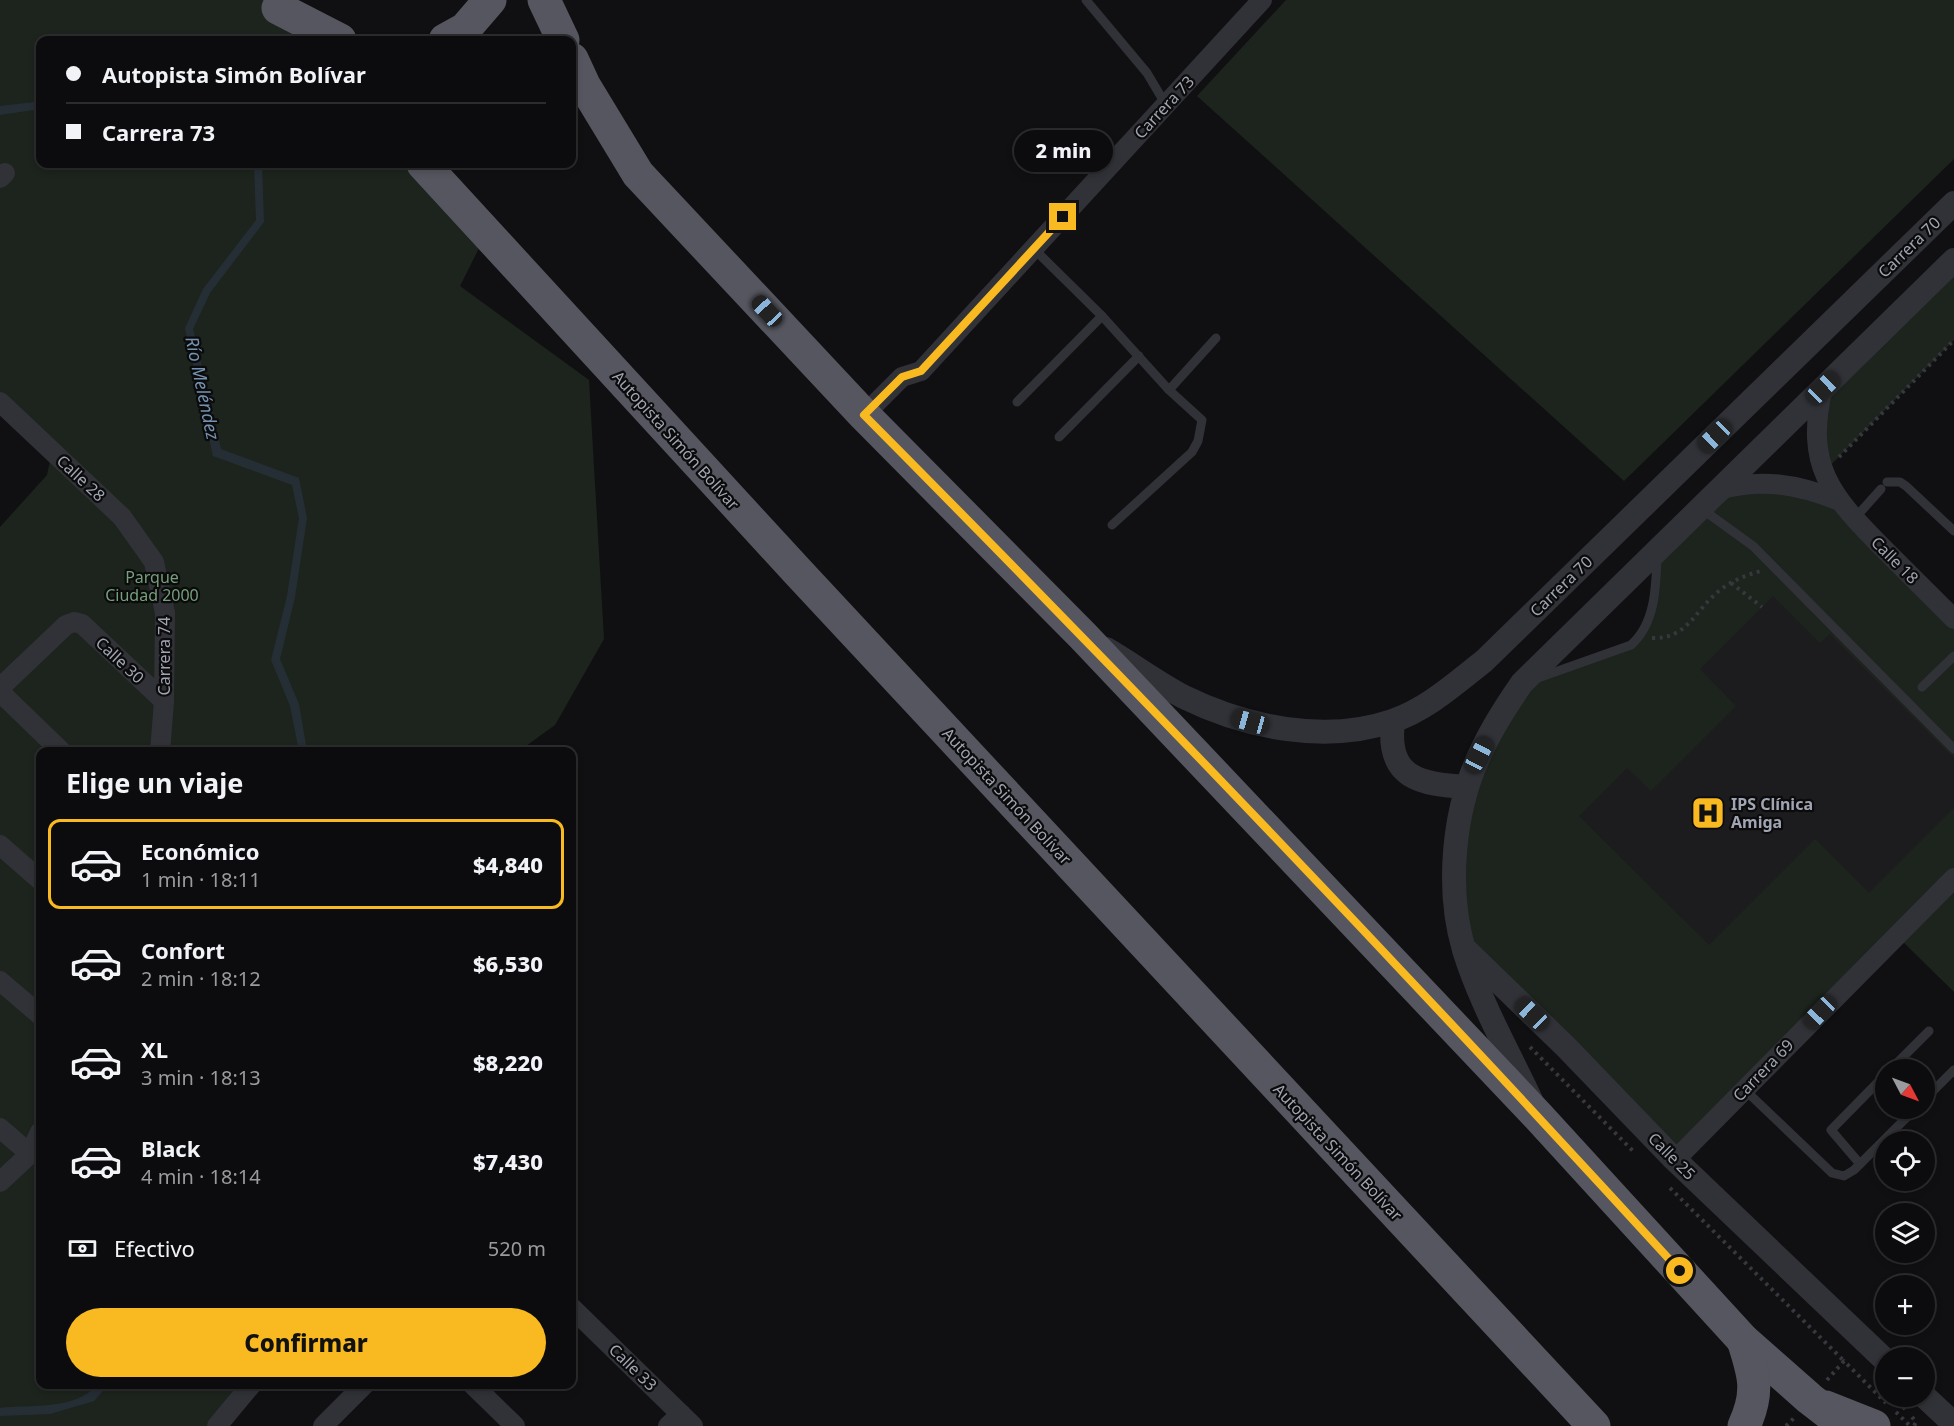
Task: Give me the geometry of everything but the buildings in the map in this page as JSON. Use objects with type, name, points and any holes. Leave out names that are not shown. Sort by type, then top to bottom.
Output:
[{"type":"highway","points":[[452,36],[465,29],[490,0]]},
{"type":"highway","points":[[544,0],[561,36]]},
{"type":"highway","points":[[274,4],[304,36]]},
{"type":"highway","points":[[274,4],[333,36]]},
{"type":"highway","points":[[576,66],[622,150]]},
{"type":"highway","points":[[576,88],[638,174],[864,415],[1083,636],[1538,1116],[1743,1340],[1845,1426]]},
{"type":"highway","name":"Autopista Simón Bolívar","points":[[427,168],[798,572],[1594,1426]]},
{"type":"highway","points":[[455,168],[487,232]]},
{"type":"highway","points":[[1743,1340],[1755,1383],[1751,1412],[1744,1426]]},
{"type":"highway","points":[[1814,1402],[1874,1426]]},
{"type":"street","name":"Carrera 73","points":[[864,415],[902,377],[921,371],[1262,0]]},
{"type":"street","name":"Carrera 70","points":[[1083,636],[1182,696],[1222,714],[1250,722],[1317,730],[1364,727],[1393,721],[1442,694],[1484,662],[1954,203]]},
{"type":"street","points":[[1538,1116],[1475,981],[1464,948],[1455,894],[1457,839],[1467,787],[1479,755],[1499,716],[1522,683],[1954,260]]},
{"type":"street","name":"Calle 18","points":[[1823,388],[1817,430],[1823,473],[1837,500],[1954,619]]},
{"type":"street","name":"Calle 28","points":[[0,402],[122,517],[154,562]]},
{"type":"street","points":[[1719,490],[1742,484],[1791,485],[1837,500]]},
{"type":"street","name":"Carrera 74","points":[[154,562],[165,613],[164,701],[160,747]]},
{"type":"street","name":"Calle 30","points":[[57,747],[2,694],[3,685],[66,625],[74,622],[82,624],[164,701]]},
{"type":"street","points":[[1393,721],[1391,738],[1394,754],[1403,768],[1415,779],[1431,785],[1467,787]]},
{"type":"street","points":[[0,845],[36,876]]},
{"type":"street","name":"Carrera 69","points":[[1675,1160],[1954,878]]},
{"type":"street","name":"Calle 25","points":[[1464,948],[1566,1047],[1675,1160],[1875,1351]]},
{"type":"street","points":[[0,981],[36,1012]]},
{"type":"street","points":[[0,1128],[30,1154]]},
{"type":"street","points":[[0,1182],[30,1154],[36,1141]]},
{"type":"street","name":"Calle 33","points":[[576,1312],[681,1422]]},
{"type":"street","points":[[217,1426],[248,1389]]},
{"type":"street","points":[[323,1426],[360,1389]]},
{"type":"street","points":[[476,1389],[507,1424]]},
{"type":"street","points":[[1935,1406],[1954,1424]]},
{"type":"lane","points":[[1086,0],[1147,73],[1166,105]]},
{"type":"lane","points":[[1034,249],[1102,316],[1169,390],[1202,420],[1198,441],[1192,452],[1112,525]]},
{"type":"lane","points":[[1017,402],[1102,316]]},
{"type":"lane","points":[[1169,390],[1216,338]]},
{"type":"lane","points":[[1059,437],[1139,357]]},
{"type":"lane","points":[[1854,519],[1884,486],[1900,482],[1954,531]]},
{"type":"lane","points":[[1700,508],[1753,546],[1954,748]]},
{"type":"lane","points":[[1522,683],[1631,645],[1643,634],[1650,618],[1658,549]]},
{"type":"lane","points":[[1922,687],[1954,656]]},
{"type":"lane","points":[[1901,1059],[1929,1031]]},
{"type":"lane","points":[[1935,1089],[1954,1070]]},
{"type":"lane","points":[[1860,1164],[1831,1130],[1875,1085]]},
{"type":"lane","points":[[1744,1089],[1832,1173],[1844,1176],[1860,1164],[1905,1119]]},
{"type":"path","points":[[1823,473],[1954,340]]},
{"type":"path","points":[[1643,634],[1653,639],[1680,633],[1702,607],[1731,583],[1775,568]]},
{"type":"path","points":[[1731,583],[1762,607]]},
{"type":"shaded area","name":"IPS Clínica Amiga","points":[[1657,566],[1954,619],[1954,878],[1672,1157],[1455,894],[1631,645],[1643,635]]},
{"type":"green space","name":"Parque Ciudad 2000","points":[[0,0],[270,0],[304,36],[36,36],[36,168],[427,168],[487,232],[460,286],[589,380],[604,639],[555,725],[525,747],[36,747],[36,1389],[249,1389],[217,1426],[0,1426],[0,527],[47,475],[52,451],[0,402]]},
{"type":"green space","points":[[1286,0],[1954,0],[1954,159],[1624,481],[1197,96]]},
{"type":"green space","points":[[1954,260],[1954,340],[1823,473],[1818,409]]},
{"type":"green space","name":"IPS Clínica Amiga","points":[[1742,484],[1837,500],[1954,619],[1954,758],[1830,634],[1820,643],[1773,596],[1700,669],[1736,706],[1651,791],[1627,768],[1579,816],[1709,945],[1815,839],[1869,893],[1954,808],[1954,992],[1896,935],[1672,1157],[1464,948],[1457,839],[1522,683],[1631,645],[1643,635],[1657,566]]},
{"type":"water","points":[[35,102],[36,112],[33,110],[0,115],[0,106]]},
{"type":"water","name":"Río Meléndez","points":[[254,168],[262,168],[264,222],[210,293],[193,329],[221,449],[299,478],[307,518],[295,597],[280,659],[299,704],[306,747],[298,747],[290,706],[271,660],[287,596],[299,518],[292,485],[213,456],[185,328],[203,289],[256,220]]},
{"type":"water","points":[[92,1389],[104,1389],[94,1401],[50,1414],[0,1416],[0,1408],[65,1403]]},
{"type":"place","name":"IPS Clínica Amiga","points":[[1708,813]]},
{"type":"route","points":[[1063,217],[921,371],[902,377],[864,415],[1099,653],[1538,1116],[1680,1271]]}]
